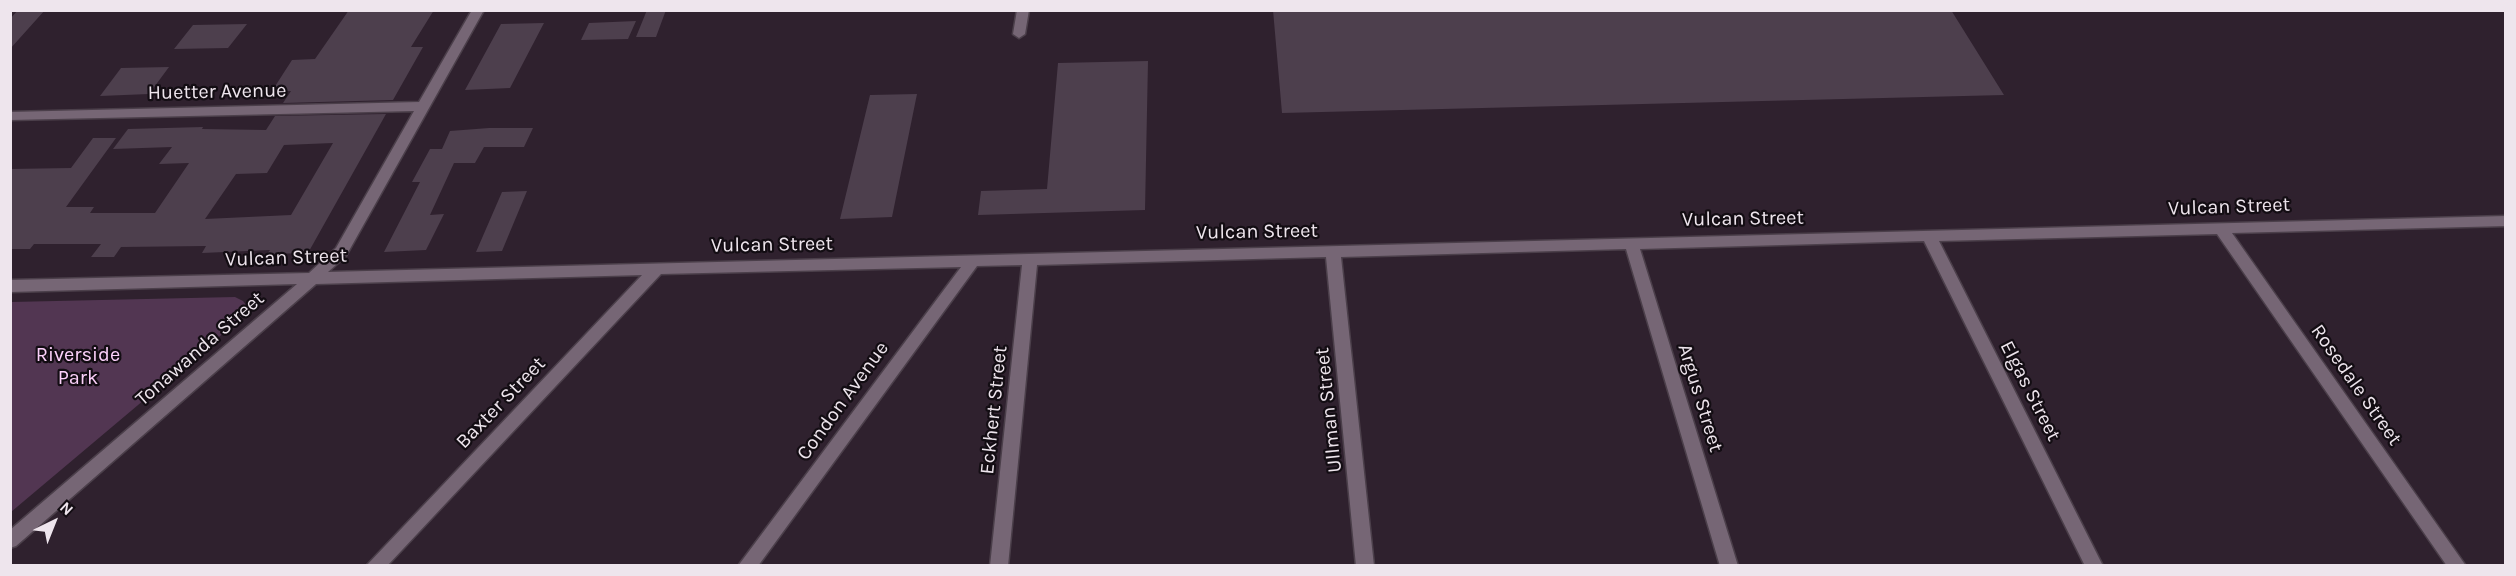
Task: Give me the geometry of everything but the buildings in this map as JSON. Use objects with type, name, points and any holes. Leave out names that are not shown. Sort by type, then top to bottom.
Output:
[{"type":"street","name":"Tonawanda Street","points":[[10,541],[314,278],[341,252],[478,10]]},
{"type":"street","points":[[1019,34],[1023,10]]},
{"type":"street","name":"Huetter Avenue","points":[[10,116],[425,106]]},
{"type":"street","name":"Vulcan Street","points":[[10,286],[2505,220]]},
{"type":"street","name":"Rosedale Street","points":[[2221,228],[2457,566]]},
{"type":"street","name":"Elgas Street","points":[[1929,236],[2094,566]]},
{"type":"street","name":"Argus Street","points":[[1631,243],[1729,566]]},
{"type":"street","name":"Ullman Street","points":[[1333,251],[1365,566]]},
{"type":"street","name":"Eckhert Street","points":[[999,566],[1030,259]]},
{"type":"street","name":"Condon Avenue","points":[[747,566],[973,261]]},
{"type":"street","name":"Baxter Street","points":[[375,566],[657,269]]},
{"type":"green space","name":"Riverside Park","points":[[235,297],[246,305],[246,310],[239,320],[11,512],[11,302]]}]
